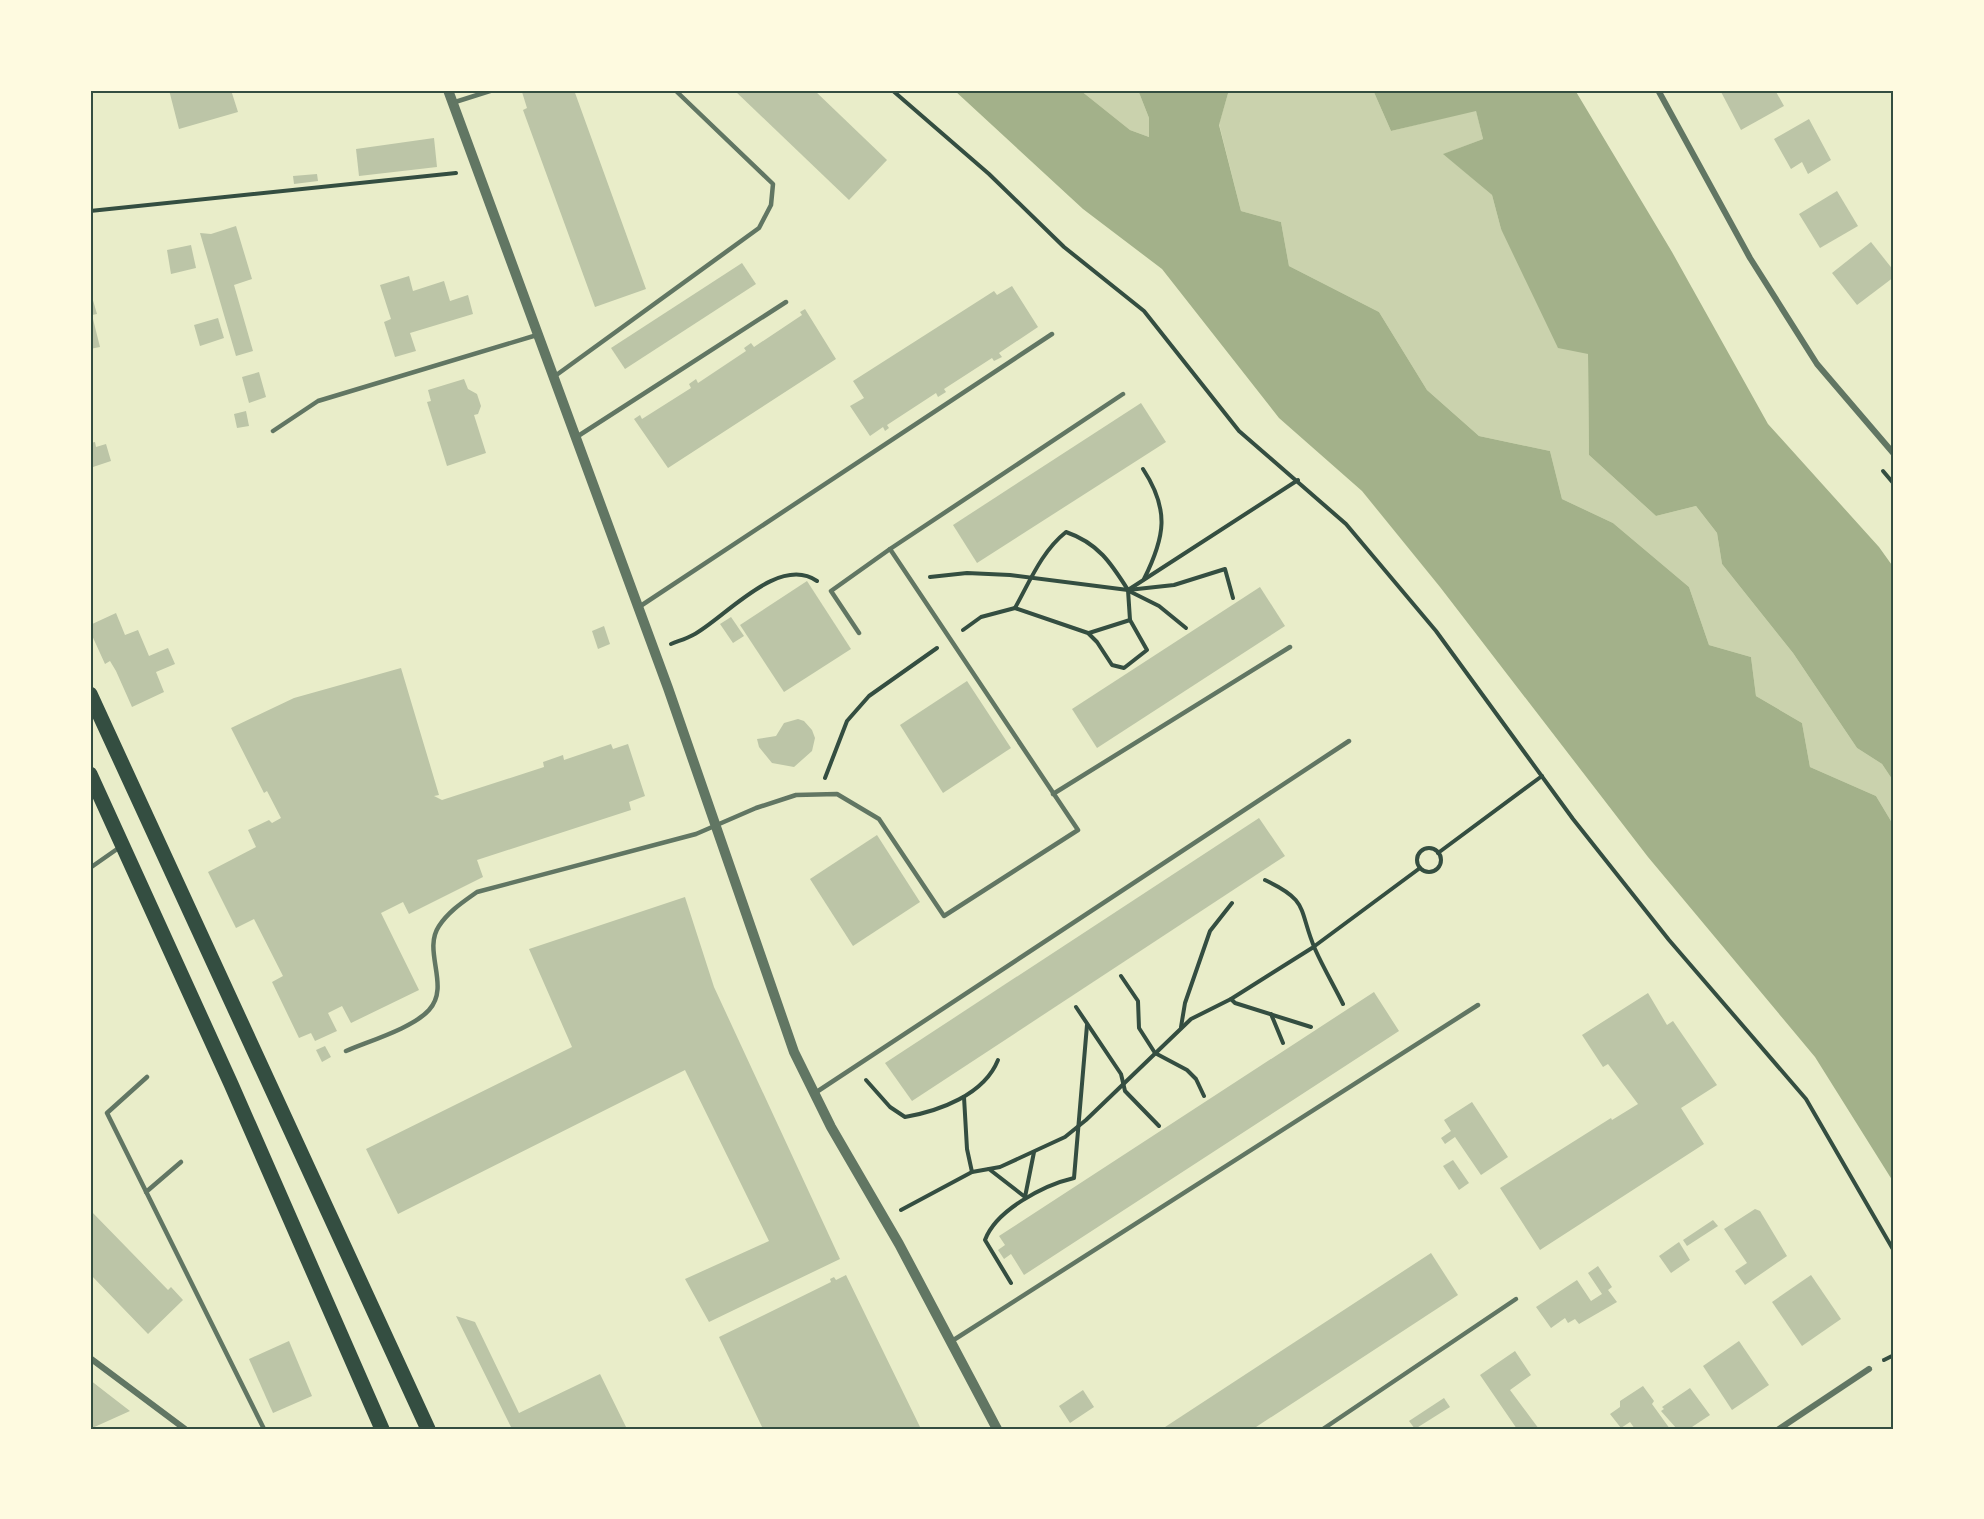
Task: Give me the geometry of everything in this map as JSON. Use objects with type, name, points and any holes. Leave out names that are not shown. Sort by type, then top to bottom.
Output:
[{"type":"main road","points":[[90,694],[428,1429]]},
{"type":"main road","points":[[90,774],[382,1429]]},
{"type":"street","points":[[448,90],[718,827],[794,1052],[813,1094],[899,1244],[997,1429]]},
{"type":"street","points":[[1659,90],[1750,258],[1817,364],[1894,454]]},
{"type":"street","points":[[90,1358],[185,1429]]},
{"type":"street","points":[[1779,1429],[1869,1369]]},
{"type":"lane","points":[[452,103],[493,90]]},
{"type":"lane","points":[[553,378],[759,228],[771,205],[773,184],[675,90]]},
{"type":"lane","points":[[575,438],[786,302]]},
{"type":"lane","points":[[637,608],[1052,334]]},
{"type":"lane","points":[[273,431],[318,401],[537,335]]},
{"type":"lane","points":[[859,633],[831,591],[890,549],[1123,394]]},
{"type":"lane","points":[[346,1051],[416,1020],[430,1010],[435,1000],[438,976],[432,951],[438,928],[451,912],[477,892],[718,827],[756,808],[796,795],[837,794],[879,819],[944,916],[1078,830],[890,549]]},
{"type":"lane","points":[[1053,794],[1290,647]]},
{"type":"lane","points":[[813,1094],[1349,741]]},
{"type":"lane","points":[[90,868],[123,846]]},
{"type":"lane","points":[[950,1342],[1478,1005]]},
{"type":"lane","points":[[147,1077],[107,1113],[264,1429]]},
{"type":"lane","points":[[146,1192],[181,1162]]},
{"type":"lane","points":[[1323,1429],[1516,1299]]},
{"type":"path","points":[[892,90],[990,174],[1064,247],[1144,311],[1239,431],[1346,524],[1436,631],[1542,776],[1669,940],[1806,1099],[1894,1251]]},
{"type":"path","points":[[90,211],[457,173]]},
{"type":"path","points":[[1143,469],[1152,482],[1162,511],[1163,531],[1157,554],[1144,580]]},
{"type":"path","points":[[1128,590],[1287,490],[1298,480]]},
{"type":"path","points":[[981,618],[1015,608],[1088,633],[1098,642],[1112,665],[1124,668],[1148,651],[1130,620],[1128,590],[1107,556],[1084,538],[1066,532],[1054,542],[1044,556],[1015,608]]},
{"type":"path","points":[[910,579],[967,573],[1128,590],[1174,585],[1225,569],[1233,598]]},
{"type":"path","points":[[654,650],[693,635],[769,581],[794,574],[811,577],[831,591]]},
{"type":"path","points":[[1128,590],[1158,606],[1186,628]]},
{"type":"path","points":[[1088,633],[1130,620]]},
{"type":"path","points":[[820,795],[833,750],[847,721],[869,696],[915,663]]},
{"type":"path","points":[[1438,853],[1542,776]]},
{"type":"path","points":[[1428,848],[1438,853],[1441,860],[1435,870],[1427,872],[1420,868],[1417,857],[1421,850],[1428,848]]},
{"type":"path","points":[[901,1210],[972,1172],[1000,1167],[1065,1137],[1191,1019],[1231,999],[1314,947],[1420,868]]},
{"type":"path","points":[[1265,880],[1296,898],[1308,923],[1314,947],[1343,1004]]},
{"type":"path","points":[[1181,1028],[1185,1003],[1210,931],[1232,903]]},
{"type":"path","points":[[1121,976],[1138,1001],[1139,1028],[1155,1053],[1196,1078],[1204,1096]]},
{"type":"path","points":[[1231,999],[1235,1004],[1271,1013],[1311,1027]]},
{"type":"path","points":[[1076,1008],[1121,1074],[1123,1085],[1158,1126]]},
{"type":"path","points":[[1271,1013],[1283,1043]]},
{"type":"path","points":[[1020,1297],[985,1240],[989,1230],[1025,1197],[1053,1183],[1074,1178],[1087,1025]]},
{"type":"path","points":[[857,1066],[870,1086],[905,1117],[964,1097],[988,1078],[998,1060]]},
{"type":"path","points":[[964,1097],[967,1149],[972,1172]]},
{"type":"path","points":[[1025,1197],[1034,1151]]},
{"type":"path","points":[[989,1169],[1025,1197]]},
{"type":"shaded area","points":[[954,90],[1080,90],[1130,130],[1149,137],[1149,118],[1138,90],[1229,90],[1219,125],[1241,211],[1281,222],[1289,266],[1379,312],[1427,390],[1479,436],[1550,451],[1562,499],[1613,523],[1689,587],[1709,645],[1751,657],[1756,696],[1802,723],[1810,767],[1876,796],[1894,826],[1894,1183],[1815,1057],[1648,857],[1440,587],[1362,491],[1279,418],[1162,269],[1083,209]]},
{"type":"shaded area","points":[[1080,90],[1138,90],[1149,118],[1149,137],[1130,130]]},
{"type":"shaded area","points":[[1229,90],[1373,90],[1391,131],[1476,110],[1483,139],[1444,154],[1492,195],[1501,229],[1588,354],[1589,455],[1656,516],[1696,506],[1717,533],[1722,564],[1793,653],[1857,748],[1882,764],[1894,782],[1894,826],[1876,796],[1810,767],[1802,723],[1756,696],[1751,657],[1709,645],[1689,587],[1613,523],[1562,499],[1550,451],[1479,436],[1427,390],[1379,312],[1289,266],[1281,222],[1241,211],[1219,124]]},
{"type":"shaded area","points":[[1373,90],[1575,90],[1672,252],[1768,424],[1879,547],[1894,568],[1894,782],[1882,764],[1857,748],[1793,653],[1722,564],[1717,533],[1696,506],[1656,516],[1589,455],[1588,354],[1558,348],[1501,229],[1492,195],[1443,154],[1483,139],[1476,111],[1391,131]]},
{"type":"building","points":[[169,90],[218,90],[219,93],[231,90],[238,112],[179,129]]},
{"type":"building","points":[[527,90],[574,90],[646,289],[595,307],[523,110],[527,108],[522,92]]},
{"type":"building","points":[[734,90],[814,90],[887,160],[849,200]]},
{"type":"building","points":[[1720,90],[1775,90],[1784,106],[1741,130]]},
{"type":"building","points":[[1809,119],[1831,160],[1808,174],[1802,162],[1791,169],[1774,139]]},
{"type":"building","points":[[434,138],[437,167],[359,176],[356,149]]},
{"type":"building","points":[[317,174],[318,181],[294,184],[293,176]]},
{"type":"building","points":[[1837,191],[1858,226],[1820,248],[1799,214]]},
{"type":"building","points":[[236,226],[252,279],[234,285],[253,351],[236,356],[200,233],[211,234]]},
{"type":"building","points":[[1871,242],[1894,271],[1894,277],[1857,305],[1832,273]]},
{"type":"building","points":[[191,245],[196,268],[171,274],[167,250]]},
{"type":"building","points":[[742,263],[756,284],[625,369],[611,348]]},
{"type":"building","points":[[409,276],[413,291],[444,281],[450,301],[468,295],[473,314],[410,333],[416,351],[395,357],[384,322],[391,319],[380,285]]},
{"type":"building","points":[[1012,286],[1038,327],[999,353],[1002,357],[994,361],[992,358],[944,389],[946,392],[938,397],[936,393],[887,425],[889,428],[885,431],[883,427],[870,436],[850,406],[864,398],[853,381],[994,291],[997,295]]},
{"type":"building","points":[[90,290],[97,314],[92,315],[100,347],[90,349]]},
{"type":"building","points":[[805,309],[836,359],[668,468],[634,419],[640,415],[642,419],[691,388],[689,384],[696,379],[698,383],[746,351],[744,348],[751,343],[754,347],[802,315],[800,312]]},
{"type":"building","points":[[218,318],[224,338],[200,346],[194,325]]},
{"type":"building","points":[[259,372],[266,397],[249,403],[242,377]]},
{"type":"building","points":[[464,379],[468,389],[477,394],[481,406],[478,414],[474,415],[486,453],[447,466],[427,402],[431,401],[428,390]]},
{"type":"building","points":[[1141,403],[1166,442],[977,563],[953,525]]},
{"type":"building","points":[[246,411],[249,426],[237,428],[234,414]]},
{"type":"building","points":[[95,442],[96,447],[106,444],[111,461],[90,468],[90,443]]},
{"type":"building","points":[[807,581],[851,649],[784,692],[740,625]]},
{"type":"building","points":[[1260,587],[1285,626],[1097,748],[1072,709]]},
{"type":"building","points":[[116,613],[125,635],[138,630],[149,656],[168,648],[175,664],[156,672],[164,692],[132,707],[116,671],[110,661],[105,664],[90,631],[90,625]]},
{"type":"building","points":[[731,617],[744,636],[733,643],[720,624]]},
{"type":"building","points":[[604,626],[610,644],[598,649],[592,631]]},
{"type":"building","points":[[401,668],[439,795],[434,796],[442,800],[544,767],[543,762],[563,755],[564,760],[611,744],[613,749],[628,744],[645,796],[629,802],[631,810],[477,860],[483,877],[409,914],[403,902],[381,913],[419,990],[351,1023],[342,1006],[328,1013],[337,1031],[315,1041],[311,1033],[299,1038],[272,982],[283,976],[254,919],[236,928],[208,872],[256,847],[248,830],[269,820],[272,823],[281,818],[267,791],[264,793],[231,728],[294,698]]},
{"type":"building","points":[[967,681],[1011,748],[943,793],[900,725]]},
{"type":"building","points":[[798,719],[804,721],[812,730],[815,738],[812,751],[794,767],[772,763],[759,747],[757,739],[776,736],[784,723]]},
{"type":"building","points":[[1259,818],[1285,856],[912,1101],[885,1063]]},
{"type":"building","points":[[877,835],[920,902],[853,946],[810,879]]},
{"type":"building","points":[[685,897],[714,987],[840,1259],[709,1322],[685,1279],[769,1241],[685,1070],[398,1214],[366,1149],[572,1047],[529,949]]},
{"type":"building","points":[[1374,992],[1399,1031],[1024,1275],[1011,1254],[1004,1259],[998,1250],[1005,1245],[999,1236]]},
{"type":"building","points":[[1648,993],[1667,1025],[1673,1021],[1717,1085],[1681,1108],[1704,1144],[1540,1250],[1500,1188],[1611,1118],[1612,1120],[1638,1104],[1608,1064],[1603,1067],[1582,1035]]},
{"type":"building","points":[[325,1046],[331,1057],[322,1062],[316,1050]]},
{"type":"building","points":[[1472,1102],[1508,1157],[1481,1175],[1455,1137],[1445,1144],[1441,1138],[1451,1131],[1444,1120]]},
{"type":"building","points":[[1453,1160],[1469,1183],[1459,1190],[1443,1166]]},
{"type":"building","points":[[1755,1209],[1760,1211],[1787,1256],[1745,1285],[1735,1271],[1747,1263],[1724,1229]]},
{"type":"building","points":[[90,1210],[168,1290],[171,1287],[183,1300],[148,1334],[90,1274]]},
{"type":"building","points":[[1713,1220],[1718,1226],[1687,1246],[1683,1240]]},
{"type":"building","points":[[1679,1242],[1690,1260],[1671,1273],[1659,1256]]},
{"type":"building","points":[[1431,1253],[1458,1295],[1253,1429],[1162,1429]]},
{"type":"building","points":[[1598,1266],[1612,1287],[1608,1290],[1617,1302],[1579,1324],[1575,1319],[1568,1323],[1565,1318],[1551,1328],[1536,1307],[1577,1280],[1591,1301],[1602,1294],[1588,1273]]},
{"type":"building","points":[[846,1275],[921,1429],[763,1429],[719,1337],[831,1282],[830,1279],[834,1277],[836,1280]]},
{"type":"building","points":[[1811,1275],[1841,1319],[1802,1346],[1772,1302]]},
{"type":"building","points":[[456,1316],[475,1322],[519,1413],[600,1374],[627,1429],[512,1429]]},
{"type":"building","points":[[289,1341],[312,1396],[273,1413],[249,1359]]},
{"type":"building","points":[[1739,1341],[1769,1385],[1732,1410],[1703,1366]]},
{"type":"building","points":[[1515,1351],[1531,1375],[1510,1390],[1539,1429],[1517,1429],[1480,1375]]},
{"type":"building","points":[[90,1380],[108,1394],[130,1411],[90,1429]]},
{"type":"building","points":[[1643,1386],[1654,1401],[1652,1404],[1670,1429],[1635,1429],[1630,1422],[1621,1428],[1610,1414],[1620,1407],[1620,1401]]},
{"type":"building","points":[[1690,1388],[1710,1415],[1689,1429],[1677,1429],[1661,1411],[1664,1409],[1662,1407]]},
{"type":"building","points":[[1083,1390],[1094,1407],[1070,1423],[1059,1406]]},
{"type":"building","points":[[1444,1398],[1450,1407],[1415,1429],[1409,1421]]}]
